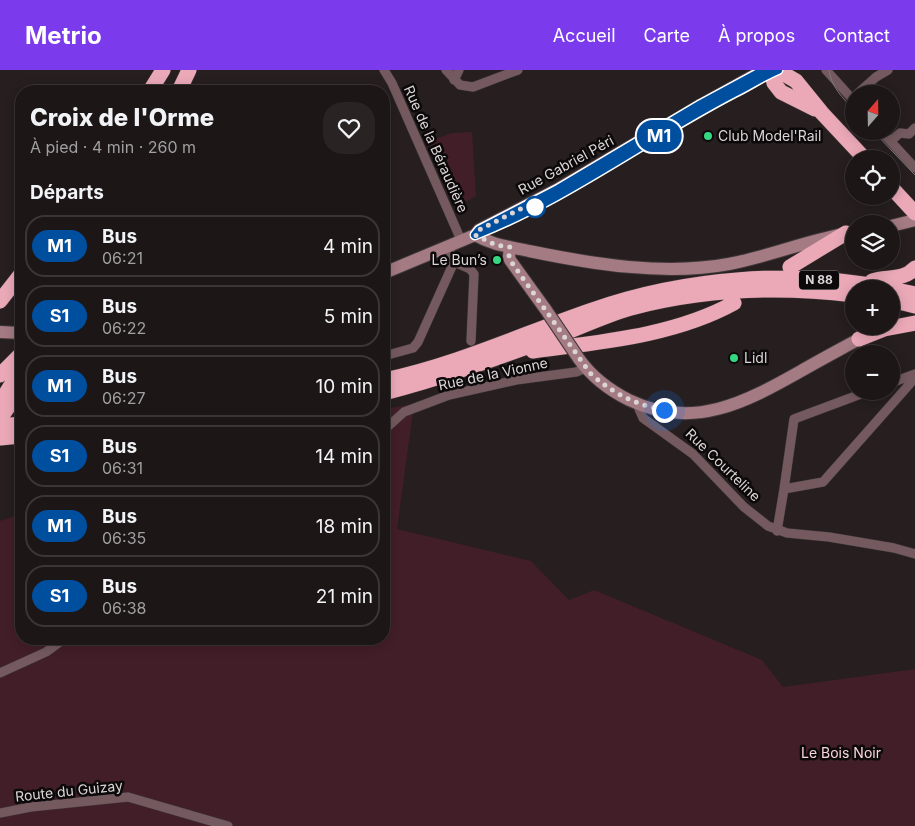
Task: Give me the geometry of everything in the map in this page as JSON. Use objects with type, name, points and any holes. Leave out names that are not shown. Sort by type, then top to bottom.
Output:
[{"type":"highway","points":[[153,85],[162,70]]},
{"type":"highway","points":[[165,85],[172,70]]},
{"type":"highway","points":[[182,85],[189,70]]},
{"type":"highway","points":[[769,70],[796,82],[857,150]]},
{"type":"highway","points":[[900,196],[911,208]]},
{"type":"highway","points":[[790,267],[845,236]]},
{"type":"highway","points":[[876,280],[903,276],[915,268]]},
{"type":"highway","name":"N 88","points":[[390,379],[412,374],[466,357],[593,310],[668,290],[697,285],[760,280],[813,280],[845,287]]},
{"type":"highway","points":[[0,302],[15,282]]},
{"type":"highway","name":"N 88","points":[[390,391],[502,356],[631,308],[688,297],[761,290],[845,291]]},
{"type":"highway","name":"N 88","points":[[900,291],[915,294]]},
{"type":"highway","points":[[833,292],[845,299]]},
{"type":"highway","points":[[900,302],[915,306]]},
{"type":"highway","points":[[502,356],[651,333],[688,324],[714,314],[734,303]]},
{"type":"highway","points":[[900,326],[915,323]]},
{"type":"highway","points":[[1,374],[15,360]]},
{"type":"highway","points":[[0,403],[15,384]]},
{"type":"highway","points":[[0,418],[15,387]]},
{"type":"highway","points":[[0,426],[15,425]]},
{"type":"main road","name":"Rue Gabriel Péri","points":[[390,270],[475,235],[479,230],[558,189],[701,104],[769,70]]},
{"type":"main road","points":[[900,224],[915,220]]},
{"type":"main road","points":[[475,235],[496,245],[634,268],[690,268],[728,264],[845,234]]},
{"type":"main road","points":[[510,247],[510,260],[582,363],[608,388],[640,404],[676,413],[709,412],[726,408],[761,393],[858,335]]},
{"type":"main road","points":[[0,332],[15,333]]},
{"type":"street","name":"Rue de la Béraudière","points":[[384,70],[392,83],[462,240]]},
{"type":"street","points":[[446,70],[460,85],[473,87],[518,70]]},
{"type":"street","points":[[454,80],[460,70]]},
{"type":"street","points":[[826,70],[845,91]]},
{"type":"street","points":[[867,85],[888,70]]},
{"type":"street","points":[[915,128],[909,134],[900,133],[891,141],[915,168]]},
{"type":"street","points":[[390,354],[413,348],[418,342],[454,262],[448,246]]},
{"type":"street","points":[[454,262],[470,269],[474,274],[471,342]]},
{"type":"street","name":"Rue de la Vionne","points":[[390,425],[404,412],[449,395],[516,380],[576,372],[582,363]]},
{"type":"street","points":[[900,380],[915,376]]},
{"type":"street","points":[[784,489],[823,482],[915,376]]},
{"type":"street","points":[[778,531],[794,419],[845,400]]},
{"type":"street","name":"Rue Courteline","points":[[640,404],[639,409],[643,418],[693,454],[744,507],[768,526],[778,531],[894,548],[915,554]]},
{"type":"street","points":[[0,673],[46,652],[56,645]]},
{"type":"street","name":"Route du Guizay","points":[[0,813],[128,797],[228,826]]},
{"type":"green space","points":[[472,132],[476,196],[466,202],[460,192],[448,197],[428,142],[451,133]]},
{"type":"green space","name":"Le Bois Noir","points":[[414,404],[397,529],[531,561],[569,600],[594,590],[762,660],[783,687],[915,669],[915,826],[0,826],[0,521],[15,516],[15,645],[390,645],[390,408]]},
{"type":"tram line","points":[[829,70],[832,82],[845,100]]},
{"type":"tram line","points":[[882,140],[915,175]]},
{"type":"bus line","name":"M1","points":[[764,70],[701,104],[558,189],[479,230],[475,235],[494,228],[563,193],[706,108],[778,70]]},
{"type":"place","name":"Club Model'Rail","points":[[708,136]]},
{"type":"place","name":"Le Bun’s","points":[[497,260]]},
{"type":"place","name":"Lidl","points":[[734,358]]},
{"type":"route","points":[[535,207],[532,203],[479,230],[475,235],[496,245],[510,247],[510,260],[590,373],[608,388],[631,401],[664,410]]}]
